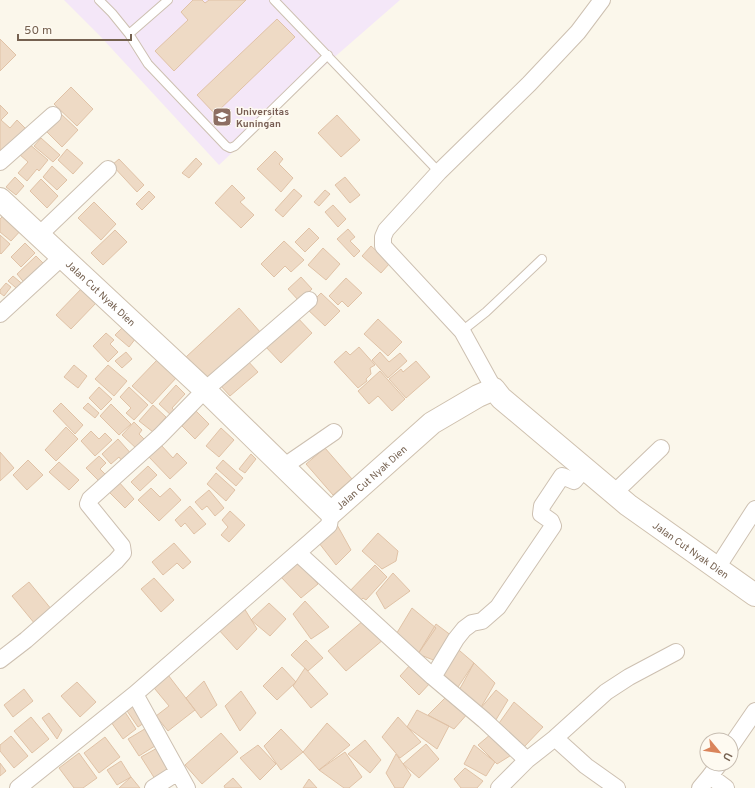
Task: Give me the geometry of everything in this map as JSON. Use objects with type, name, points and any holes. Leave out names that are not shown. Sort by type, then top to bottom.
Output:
[{"type":"street","points":[[494,389],[462,331],[383,246],[383,237],[386,230],[439,172],[529,84],[573,37],[602,0]]},
{"type":"street","points":[[0,162],[53,115]]},
{"type":"street","points":[[39,235],[108,169]]},
{"type":"street","name":"Jalan Cut Nyak Dien","points":[[0,199],[205,390],[331,513],[432,423],[471,399],[494,389],[501,398],[628,505],[755,595]]},
{"type":"street","points":[[0,314],[62,257]]},
{"type":"street","points":[[0,660],[26,640],[116,561],[123,553],[122,546],[88,504],[89,501],[160,436],[205,390],[309,300]]},
{"type":"street","points":[[284,467],[334,432]]},
{"type":"street","points":[[614,493],[661,448]]},
{"type":"street","points":[[433,677],[456,639],[464,629],[472,623],[482,621],[498,607],[553,526],[551,521],[541,514],[541,510],[542,506],[562,476],[574,481],[585,468]]},
{"type":"street","points":[[717,568],[755,509]]},
{"type":"street","points":[[18,788],[135,694],[329,526],[331,513]]},
{"type":"street","points":[[298,553],[433,677],[484,720],[527,760]]},
{"type":"street","points":[[499,788],[527,760],[555,738],[606,692],[634,674],[676,652]]},
{"type":"street","points":[[135,694],[187,788]]},
{"type":"street","points":[[739,734],[755,711]]},
{"type":"street","points":[[555,738],[586,766],[613,787]]},
{"type":"street","points":[[153,788],[178,772]]},
{"type":"street","points":[[710,776],[726,788]]},
{"type":"lane","points":[[99,0],[129,34],[148,64],[226,146],[230,148],[235,146],[328,55]]},
{"type":"lane","points":[[129,34],[168,0]]},
{"type":"lane","points":[[274,0],[439,172]]},
{"type":"lane","points":[[462,331],[486,312],[542,259]]},
{"type":"shaded area","name":"Universitas Kuningan","points":[[64,0],[400,0],[322,68],[219,165],[100,36]]},
{"type":"building","points":[[193,0],[202,0],[205,3],[209,0],[246,0],[174,71],[155,51],[188,20],[181,12]]},
{"type":"building","points":[[277,19],[295,37],[215,114],[197,95]]},
{"type":"building","points":[[0,39],[16,55],[0,71]]},
{"type":"building","points":[[71,87],[93,109],[77,126],[54,104]]},
{"type":"building","points":[[0,105],[8,113],[1,120],[10,128],[17,120],[26,129],[0,157]]},
{"type":"building","points":[[60,113],[78,130],[62,147],[45,130]]},
{"type":"building","points":[[337,115],[360,140],[341,157],[318,133]]},
{"type":"building","points":[[41,138],[60,155],[53,162],[34,146]]},
{"type":"building","points":[[28,143],[48,160],[39,171],[37,169],[27,181],[18,173],[28,162],[19,154]]},
{"type":"building","points":[[67,149],[83,163],[73,174],[58,160]]},
{"type":"building","points":[[275,151],[283,159],[279,164],[293,178],[281,192],[257,169]]},
{"type":"building","points":[[196,158],[202,164],[189,178],[182,173]]},
{"type":"building","points":[[119,159],[144,185],[137,192],[112,165]]},
{"type":"building","points":[[52,166],[67,180],[57,190],[43,177]]},
{"type":"building","points":[[15,177],[24,186],[16,195],[6,187]]},
{"type":"building","points":[[345,177],[360,195],[350,203],[335,185]]},
{"type":"building","points":[[41,179],[58,196],[47,208],[30,191]]},
{"type":"building","points":[[232,185],[245,198],[240,202],[254,215],[241,228],[215,203]]},
{"type":"building","points":[[294,189],[302,196],[283,217],[275,210]]},
{"type":"building","points":[[325,190],[330,194],[319,206],[314,202]]},
{"type":"building","points":[[149,191],[155,197],[142,210],[136,204]]},
{"type":"building","points":[[94,202],[116,224],[101,240],[78,218]]},
{"type":"building","points":[[333,205],[346,219],[338,227],[325,212]]},
{"type":"building","points":[[6,213],[23,228],[11,241],[0,232],[0,219]]},
{"type":"building","points":[[309,228],[319,238],[305,252],[295,242]]},
{"type":"building","points":[[348,229],[355,237],[350,241],[360,251],[354,257],[337,239]]},
{"type":"building","points":[[115,230],[127,242],[103,265],[91,253]]},
{"type":"building","points":[[0,235],[10,244],[1,254],[0,253]]},
{"type":"building","points":[[284,241],[304,260],[291,272],[285,266],[274,277],[261,264]]},
{"type":"building","points":[[25,243],[35,253],[21,267],[11,257]]},
{"type":"building","points":[[371,246],[390,263],[381,273],[362,256]]},
{"type":"building","points":[[323,248],[340,264],[326,280],[308,265]]},
{"type":"building","points":[[36,256],[45,265],[27,286],[17,274]]},
{"type":"building","points":[[13,276],[26,287],[22,293],[8,281]]},
{"type":"building","points":[[301,277],[312,289],[299,301],[288,289]]},
{"type":"building","points":[[346,278],[362,293],[348,307],[342,301],[338,305],[329,296]]},
{"type":"building","points":[[6,283],[11,287],[4,296],[0,293],[0,290]]},
{"type":"building","points":[[82,288],[97,302],[71,329],[56,315]]},
{"type":"building","points":[[321,293],[340,311],[325,326],[306,308]]},
{"type":"building","points":[[239,308],[261,333],[207,381],[186,357]]},
{"type":"building","points":[[295,315],[312,333],[281,363],[264,345]]},
{"type":"building","points":[[378,319],[402,342],[388,356],[364,334]]},
{"type":"building","points":[[123,327],[136,338],[129,347],[115,335]]},
{"type":"building","points":[[106,333],[114,340],[110,344],[118,352],[108,362],[93,346]]},
{"type":"building","points":[[359,347],[375,365],[370,368],[371,374],[366,379],[367,381],[358,388],[334,362],[346,351],[350,355]]},
{"type":"building","points":[[126,352],[132,359],[122,368],[115,361]]},
{"type":"building","points":[[380,352],[389,362],[400,353],[407,361],[388,378],[372,360]]},
{"type":"building","points":[[158,359],[177,377],[152,404],[132,386]]},
{"type":"building","points":[[246,359],[258,372],[230,396],[219,384]]},
{"type":"building","points":[[416,361],[430,377],[406,398],[389,379],[401,369],[403,372]]},
{"type":"building","points":[[74,365],[87,376],[78,388],[64,377]]},
{"type":"building","points":[[108,365],[127,381],[114,396],[95,379]]},
{"type":"building","points":[[380,371],[405,399],[392,411],[378,396],[369,404],[358,391]]},
{"type":"building","points":[[176,385],[185,394],[172,408],[177,413],[173,417],[159,404]]},
{"type":"building","points":[[99,387],[112,399],[101,410],[89,398]]},
{"type":"building","points":[[129,387],[148,405],[134,420],[126,413],[131,408],[120,397]]},
{"type":"building","points":[[61,403],[83,425],[75,434],[53,411]]},
{"type":"building","points":[[88,403],[99,413],[95,418],[83,408]]},
{"type":"building","points":[[111,404],[131,424],[119,435],[100,416]]},
{"type":"building","points":[[153,405],[166,417],[153,432],[139,421]]},
{"type":"building","points":[[196,411],[209,424],[195,439],[182,426]]},
{"type":"building","points":[[134,422],[142,430],[139,434],[146,441],[138,450],[122,435]]},
{"type":"building","points":[[66,427],[78,439],[56,461],[45,450]]},
{"type":"building","points":[[221,428],[234,440],[219,457],[206,446]]},
{"type":"building","points":[[91,431],[99,439],[105,433],[112,440],[95,456],[81,441]]},
{"type":"building","points":[[118,439],[134,457],[125,465],[119,457],[111,464],[102,454]]},
{"type":"building","points":[[161,445],[173,458],[177,453],[187,463],[170,479],[149,457]]},
{"type":"building","points":[[325,448],[352,479],[333,495],[306,464]]},
{"type":"building","points":[[0,452],[14,468],[0,481]]},
{"type":"building","points":[[251,454],[256,459],[245,473],[239,469]]},
{"type":"building","points":[[99,456],[106,463],[100,469],[110,479],[103,485],[86,468]]},
{"type":"building","points":[[28,460],[43,475],[27,490],[13,475]]},
{"type":"building","points":[[223,460],[243,478],[236,486],[216,468]]},
{"type":"building","points":[[59,462],[79,480],[69,490],[49,472]]},
{"type":"building","points":[[148,466],[157,475],[140,491],[131,482]]},
{"type":"building","points":[[216,473],[235,490],[226,501],[207,484]]},
{"type":"building","points":[[118,481],[134,499],[125,508],[108,491]]},
{"type":"building","points":[[151,488],[160,497],[170,488],[181,500],[159,521],[138,500]]},
{"type":"building","points":[[209,490],[224,508],[215,516],[207,506],[202,510],[195,502]]},
{"type":"building","points":[[190,506],[206,524],[194,534],[185,523],[181,527],[175,520]]},
{"type":"building","points":[[230,511],[245,525],[229,542],[221,535],[228,527],[222,520]]},
{"type":"building","points":[[336,523],[351,550],[336,565],[319,543]]},
{"type":"building","points":[[378,533],[398,551],[396,561],[382,569],[362,551]]},
{"type":"building","points":[[174,543],[191,562],[183,569],[177,563],[163,575],[152,562]]},
{"type":"building","points":[[299,562],[318,584],[301,598],[280,576]]},
{"type":"building","points":[[375,565],[387,577],[366,600],[363,598],[355,606],[345,596]]},
{"type":"building","points":[[393,573],[410,591],[385,609],[376,593]]},
{"type":"building","points":[[154,578],[174,600],[161,612],[141,589]]},
{"type":"building","points":[[29,582],[52,610],[35,624],[12,596]]},
{"type":"building","points":[[305,601],[329,627],[311,639],[293,614]]},
{"type":"building","points":[[269,603],[286,619],[270,636],[251,620]]},
{"type":"building","points":[[244,608],[257,629],[237,650],[218,629]]},
{"type":"building","points":[[412,608],[436,628],[418,654],[395,636]]},
{"type":"building","points":[[364,620],[384,639],[346,671],[328,651]]},
{"type":"building","points":[[436,624],[456,639],[436,661],[418,654]]},
{"type":"building","points":[[306,640],[323,658],[308,671],[291,655]]},
{"type":"building","points":[[453,645],[474,663],[458,687],[439,674]]},
{"type":"building","points":[[474,663],[495,683],[480,709],[457,694]]},
{"type":"building","points":[[411,664],[431,682],[419,695],[400,676]]},
{"type":"building","points":[[282,667],[296,682],[277,700],[263,686]]},
{"type":"building","points":[[305,668],[328,694],[311,708],[293,686]]},
{"type":"building","points":[[165,671],[195,710],[168,731],[156,716],[169,706],[150,683]]},
{"type":"building","points":[[204,681],[217,705],[201,718],[186,698]]},
{"type":"building","points":[[77,682],[96,702],[80,717],[61,696]]},
{"type":"building","points":[[24,689],[33,701],[13,717],[4,705]]},
{"type":"building","points":[[496,690],[508,700],[494,723],[480,709]]},
{"type":"building","points":[[241,691],[256,713],[240,731],[225,706]]},
{"type":"building","points":[[451,692],[469,712],[454,729],[428,715]]},
{"type":"building","points":[[135,701],[147,721],[138,727],[125,708]]},
{"type":"building","points":[[514,702],[543,727],[524,747],[497,726]]},
{"type":"building","points":[[417,710],[449,726],[437,749],[407,727]]},
{"type":"building","points":[[125,712],[136,729],[123,739],[111,722]]},
{"type":"building","points":[[49,713],[62,730],[57,739],[42,718]]},
{"type":"building","points":[[31,717],[49,739],[32,753],[14,731]]},
{"type":"building","points":[[398,717],[421,742],[400,758],[382,737]]},
{"type":"building","points":[[327,723],[350,745],[319,770],[303,752]]},
{"type":"building","points":[[148,727],[158,744],[139,756],[128,739]]},
{"type":"building","points":[[281,729],[303,752],[281,770],[264,746]]},
{"type":"building","points":[[221,733],[238,752],[202,784],[185,765]]},
{"type":"building","points":[[491,734],[513,754],[497,764],[478,745]]},
{"type":"building","points":[[11,736],[28,756],[14,768],[0,751],[0,745]]},
{"type":"building","points":[[105,737],[120,757],[99,773],[84,753]]},
{"type":"building","points":[[365,740],[381,760],[370,773],[348,754]]},
{"type":"building","points":[[426,744],[439,759],[419,778],[403,764]]},
{"type":"building","points":[[258,745],[276,764],[260,780],[240,758]]},
{"type":"building","points":[[474,745],[495,762],[486,776],[464,764]]},
{"type":"building","points":[[159,747],[172,768],[155,779],[141,757]]},
{"type":"building","points":[[345,752],[362,777],[349,788],[344,788],[319,770]]},
{"type":"building","points":[[79,753],[97,778],[83,788],[74,788],[59,768]]},
{"type":"building","points":[[396,754],[411,775],[403,788],[395,788],[386,773]]},
{"type":"building","points":[[121,761],[131,777],[117,785],[107,770]]},
{"type":"building","points":[[0,763],[6,771],[0,776]]},
{"type":"building","points":[[465,768],[483,781],[477,788],[461,788],[454,779]]},
{"type":"building","points":[[131,777],[140,788],[119,788]]},
{"type":"building","points":[[233,778],[242,788],[225,788],[224,786]]},
{"type":"building","points":[[309,779],[317,788],[303,788]]},
{"type":"place","name":"Universitas Kuningan","points":[[222,117]]}]
